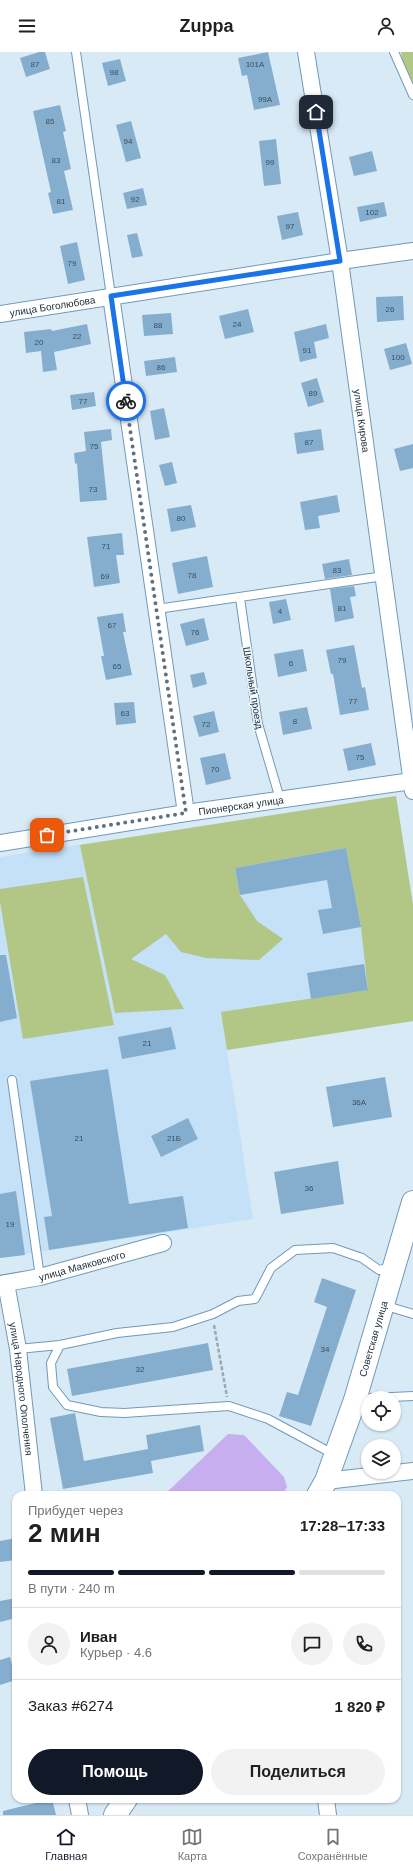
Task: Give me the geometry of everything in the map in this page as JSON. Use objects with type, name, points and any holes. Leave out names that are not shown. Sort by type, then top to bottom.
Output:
[{"type":"main road","name":"Советская улица","points":[[367,1391],[383,1305],[412,1211]]},
{"type":"main road","name":"Советская улица","points":[[322,1488],[336,1455],[361,1407]]},
{"type":"main road","points":[[115,1815],[123,1803]]},
{"type":"street","name":"улица Кирова","points":[[306,52],[340,261],[412,786]]},
{"type":"street","name":"улица Боголюбова","points":[[0,314],[413,251]]},
{"type":"street","points":[[111,296],[186,813]]},
{"type":"street","name":"Пионерская улица","points":[[0,843],[280,799],[412,786]]},
{"type":"street","name":"улица Маяковского","points":[[3,1283],[40,1277],[162,1243]]},
{"type":"street","name":"улица Народного Ополчения","points":[[3,1283],[18,1349],[34,1491]]},
{"type":"street","points":[[322,1488],[413,1471]]},
{"type":"street","points":[[78,1803],[80,1815]]},
{"type":"street","points":[[326,1803],[328,1815]]},
{"type":"lane","points":[[76,52],[111,296]]},
{"type":"lane","points":[[394,52],[413,95]]},
{"type":"lane","points":[[157,609],[384,576]]},
{"type":"lane","name":"Школьный проезд","points":[[240,598],[258,724],[280,799]]},
{"type":"lane","points":[[12,1080],[40,1277]]},
{"type":"lane","points":[[18,1349],[60,1345],[117,1333],[173,1327],[213,1314],[238,1301],[255,1299],[271,1268],[295,1250],[333,1248],[362,1258],[379,1270],[395,1266]]},
{"type":"lane","points":[[383,1305],[413,1314]]},
{"type":"lane","points":[[60,1345],[51,1363],[53,1381],[54,1388],[67,1405],[101,1412],[124,1413],[229,1406],[268,1419],[336,1455]]},
{"type":"lane","points":[[401,1397],[413,1396]]},
{"type":"path","points":[[213,1314],[216,1341],[229,1406]]},
{"type":"shaded area","points":[[396,796],[413,905],[413,1021],[227,1050],[253,1219],[0,1258],[0,857]]},
{"type":"shaded area","points":[[228,1434],[244,1435],[284,1477],[287,1487],[284,1491],[168,1491]]},
{"type":"green space","points":[[401,52],[413,52],[413,95],[407,82]]},
{"type":"green space","points":[[396,796],[413,905],[413,1021],[227,1050],[221,1012],[368,990],[361,927],[346,848],[235,868],[240,895],[257,921],[283,939],[259,960],[206,958],[181,952],[166,934],[131,959],[165,975],[184,1009],[115,1013],[80,845]]},
{"type":"green space","points":[[83,877],[114,1025],[23,1039],[0,902],[0,889]]},
{"type":"building","points":[[39,52],[45,52],[50,69],[26,77],[20,58]]},
{"type":"building","points":[[268,52],[280,105],[254,110],[247,75],[242,76],[238,58]]},
{"type":"building","points":[[120,59],[126,81],[108,86],[102,63]]},
{"type":"building","points":[[60,105],[66,131],[63,132],[71,169],[64,171],[73,210],[53,214],[48,193],[51,192],[33,111]]},
{"type":"building","points":[[131,121],[141,158],[126,162],[116,125]]},
{"type":"building","points":[[276,139],[281,184],[264,186],[259,141]]},
{"type":"building","points":[[372,151],[377,171],[354,176],[349,157]]},
{"type":"building","points":[[143,188],[147,205],[127,209],[123,193]]},
{"type":"building","points":[[384,202],[387,216],[360,222],[357,207]]},
{"type":"building","points":[[298,212],[303,235],[282,240],[277,216]]},
{"type":"building","points":[[137,233],[143,256],[132,258],[127,235]]},
{"type":"building","points":[[77,242],[85,280],[68,284],[60,246]]},
{"type":"building","points":[[403,296],[404,320],[377,322],[376,297]]},
{"type":"building","points":[[248,309],[254,332],[225,339],[219,316]]},
{"type":"building","points":[[171,313],[173,334],[144,336],[142,315]]},
{"type":"building","points":[[87,324],[91,344],[54,352],[57,370],[43,372],[41,351],[26,353],[24,332],[51,329],[52,331]]},
{"type":"building","points":[[326,324],[329,338],[314,342],[317,358],[300,362],[294,332]]},
{"type":"building","points":[[406,343],[412,364],[390,370],[384,349]]},
{"type":"building","points":[[175,357],[177,372],[146,376],[144,361]]},
{"type":"building","points":[[317,378],[324,402],[308,407],[301,383]]},
{"type":"building","points":[[94,392],[96,406],[72,410],[70,395]]},
{"type":"building","points":[[164,408],[170,437],[155,440],[150,411]]},
{"type":"building","points":[[111,429],[112,440],[101,442],[107,500],[80,502],[77,463],[75,464],[74,453],[86,451],[84,432]]},
{"type":"building","points":[[321,429],[324,450],[297,454],[294,433]]},
{"type":"building","points":[[413,444],[413,468],[400,471],[394,449]]},
{"type":"building","points":[[172,462],[177,483],[165,486],[159,465]]},
{"type":"building","points":[[337,495],[340,512],[318,516],[320,528],[305,530],[300,502]]},
{"type":"building","points":[[191,505],[196,527],[171,532],[167,509]]},
{"type":"building","points":[[122,533],[124,555],[116,555],[120,583],[94,587],[87,537]]},
{"type":"building","points":[[207,556],[213,587],[178,594],[172,563]]},
{"type":"building","points":[[349,559],[352,575],[325,579],[322,564]]},
{"type":"building","points":[[354,586],[356,596],[350,597],[354,618],[335,622],[330,589]]},
{"type":"building","points":[[286,599],[291,620],[273,624],[269,602]]},
{"type":"building","points":[[123,613],[126,632],[123,632],[132,675],[106,680],[101,656],[104,656],[97,617]]},
{"type":"building","points":[[204,618],[209,640],[186,646],[180,624]]},
{"type":"building","points":[[354,645],[362,688],[365,687],[369,710],[340,715],[333,674],[331,674],[326,650]]},
{"type":"building","points":[[303,649],[307,671],[278,677],[274,654]]},
{"type":"building","points":[[204,672],[207,684],[193,688],[190,675]]},
{"type":"building","points":[[134,702],[136,723],[116,725],[114,703]]},
{"type":"building","points":[[307,707],[312,729],[283,735],[279,712]]},
{"type":"building","points":[[214,711],[219,732],[199,737],[193,716]]},
{"type":"building","points":[[371,743],[376,765],[348,771],[343,749]]},
{"type":"building","points":[[225,753],[231,779],[206,785],[200,758]]},
{"type":"building","points":[[346,848],[361,927],[323,934],[318,910],[332,908],[327,880],[240,895],[235,868]]},
{"type":"building","points":[[0,955],[6,955],[17,1018],[0,1022]]},
{"type":"building","points":[[364,964],[368,990],[311,999],[307,973]]},
{"type":"building","points":[[171,1027],[176,1049],[122,1059],[118,1037]]},
{"type":"building","points":[[108,1069],[129,1204],[183,1196],[188,1228],[49,1250],[44,1217],[52,1216],[30,1081]]},
{"type":"building","points":[[385,1077],[392,1117],[333,1127],[326,1087]]},
{"type":"building","points":[[188,1118],[198,1139],[161,1157],[151,1136]]},
{"type":"building","points":[[338,1161],[344,1204],[281,1214],[274,1172]]},
{"type":"building","points":[[16,1191],[25,1255],[0,1258],[0,1194]]},
{"type":"building","points":[[322,1278],[356,1290],[311,1426],[279,1416],[287,1392],[298,1395],[327,1307],[314,1302]]},
{"type":"building","points":[[208,1343],[213,1370],[72,1396],[67,1369]]},
{"type":"building","points":[[75,1413],[84,1461],[148,1449],[146,1435],[200,1425],[204,1451],[151,1461],[153,1473],[63,1489],[50,1418]]},
{"type":"building","points":[[12,1539],[12,1560],[0,1562],[0,1541]]},
{"type":"building","points":[[12,1599],[12,1619],[0,1622],[0,1601]]},
{"type":"building","points":[[10,1657],[12,1665],[12,1681],[0,1685],[0,1660]]},
{"type":"building","points":[[36,1803],[53,1803],[56,1815],[3,1815],[3,1811]]},
{"type":"way so far","points":[[47,835],[186,813],[126,401]]},
{"type":"route","points":[[126,401],[111,296],[340,261],[316,112]]}]
